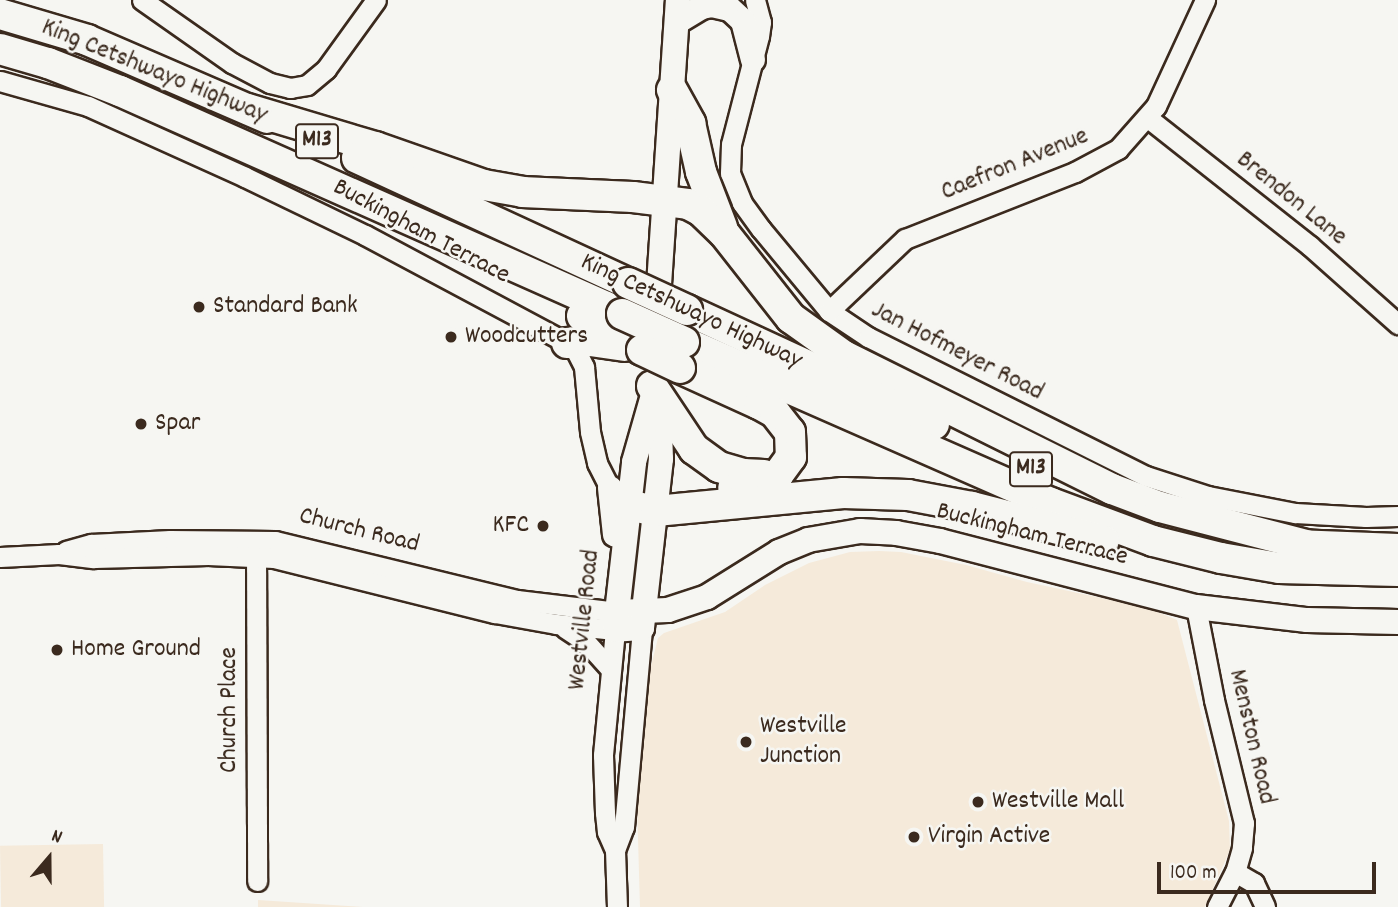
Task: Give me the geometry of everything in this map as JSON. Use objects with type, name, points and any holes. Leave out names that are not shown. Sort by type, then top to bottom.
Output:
[{"type":"highway","name":"King Cetshwayo Highway","points":[[0,14],[87,40],[245,96],[628,284],[1106,501],[1214,532],[1314,547],[1398,549]]},
{"type":"highway","name":"King Cetshwayo Highway","points":[[0,49],[48,63],[120,91],[253,165],[622,314],[682,355],[1094,521],[1153,541],[1221,558],[1291,569],[1398,571]]},
{"type":"highway","points":[[672,90],[690,123],[701,172],[724,233]]},
{"type":"highway","points":[[245,96],[375,147],[484,185],[522,192],[667,200],[701,211],[724,233],[791,318],[844,356],[1112,489],[1160,507],[1314,547]]},
{"type":"highway","points":[[253,165],[602,326],[642,350]]},
{"type":"highway","points":[[567,343],[602,342],[682,355],[759,404],[785,425],[792,440],[792,450],[786,466],[778,475],[762,484],[636,499]]},
{"type":"highway","points":[[652,392],[686,441],[708,461],[743,474],[778,475]]},
{"type":"highway","points":[[636,499],[843,493],[908,495],[972,507],[1129,547],[1221,558]]},
{"type":"main road","points":[[677,11],[712,5],[730,9],[743,21],[753,61]]},
{"type":"main road","name":"Westville Road","points":[[643,620],[636,499],[637,444],[652,392],[667,200],[677,11]]},
{"type":"main road","name":"Westville Road","points":[[616,621],[623,555],[636,499]]},
{"type":"main road","name":"Buckingham Terrace","points":[[643,620],[707,597],[779,552],[808,540],[860,531],[895,533],[940,541],[1196,607],[1307,620],[1398,622]]},
{"type":"main road","name":"Church Road","points":[[616,621],[643,620]]},
{"type":"street","points":[[151,2],[232,63],[282,86],[307,85],[326,69],[376,0]]},
{"type":"street","name":"Jan Hofmeyer Road","points":[[755,0],[761,22],[731,144],[730,173],[743,203],[755,220],[789,266],[829,311],[868,337],[1146,476],[1208,496],[1295,513],[1398,516]]},
{"type":"street","name":"Caefron Avenue","points":[[829,311],[905,239],[1097,162],[1118,149],[1149,118],[1205,0]]},
{"type":"street","points":[[232,63],[231,77],[245,96]]},
{"type":"street","name":"Buckingham Terrace","points":[[0,81],[88,106],[253,165],[365,235],[567,343]]},
{"type":"street","name":"Brendon Lane","points":[[1149,118],[1310,246],[1398,324]]},
{"type":"street","points":[[567,343],[576,351],[584,367],[594,451],[636,499]]},
{"type":"street","name":"Church Road","points":[[0,557],[59,554],[91,544],[214,538],[471,607],[556,624],[616,621]]},
{"type":"street","name":"Church Road","points":[[256,548],[305,547],[517,600],[616,621]]},
{"type":"street","name":"Church Place","points":[[256,548],[257,881]]},
{"type":"street","name":"Menston Road","points":[[1196,607],[1214,699],[1244,823],[1242,848],[1235,872],[1217,907]]},
{"type":"street","name":"Westville Road","points":[[615,850],[624,827],[643,620]]},
{"type":"street","name":"Westville Road","points":[[616,621],[603,755],[607,832],[615,850],[617,907]]},
{"type":"street","points":[[556,624],[581,637],[610,669]]},
{"type":"street","points":[[603,755],[615,754],[619,725],[635,707]]},
{"type":"street","points":[[1235,872],[1254,883],[1265,907]]},
{"type":"shaded area","points":[[850,552],[901,552],[966,565],[1027,582],[1148,608],[1177,620],[1229,821],[1230,850],[1205,907],[640,907],[637,805],[650,670],[658,638],[664,633],[725,612],[765,585],[809,563]]},
{"type":"shaded area","points":[[103,844],[104,907],[1,907],[0,846]]},
{"type":"shaded area","points":[[258,900],[363,907],[258,907]]},
{"type":"place","name":"Standard Bank","points":[[199,307]]},
{"type":"place","name":"Woodcutters","points":[[451,337]]},
{"type":"place","name":"Spar","points":[[141,424]]},
{"type":"place","name":"KFC","points":[[543,526]]},
{"type":"place","name":"Home Ground","points":[[57,650]]},
{"type":"place","name":"Westville Junction","points":[[746,742]]},
{"type":"place","name":"Westville Mall","points":[[978,802]]},
{"type":"place","name":"Virgin Active","points":[[914,837]]}]
